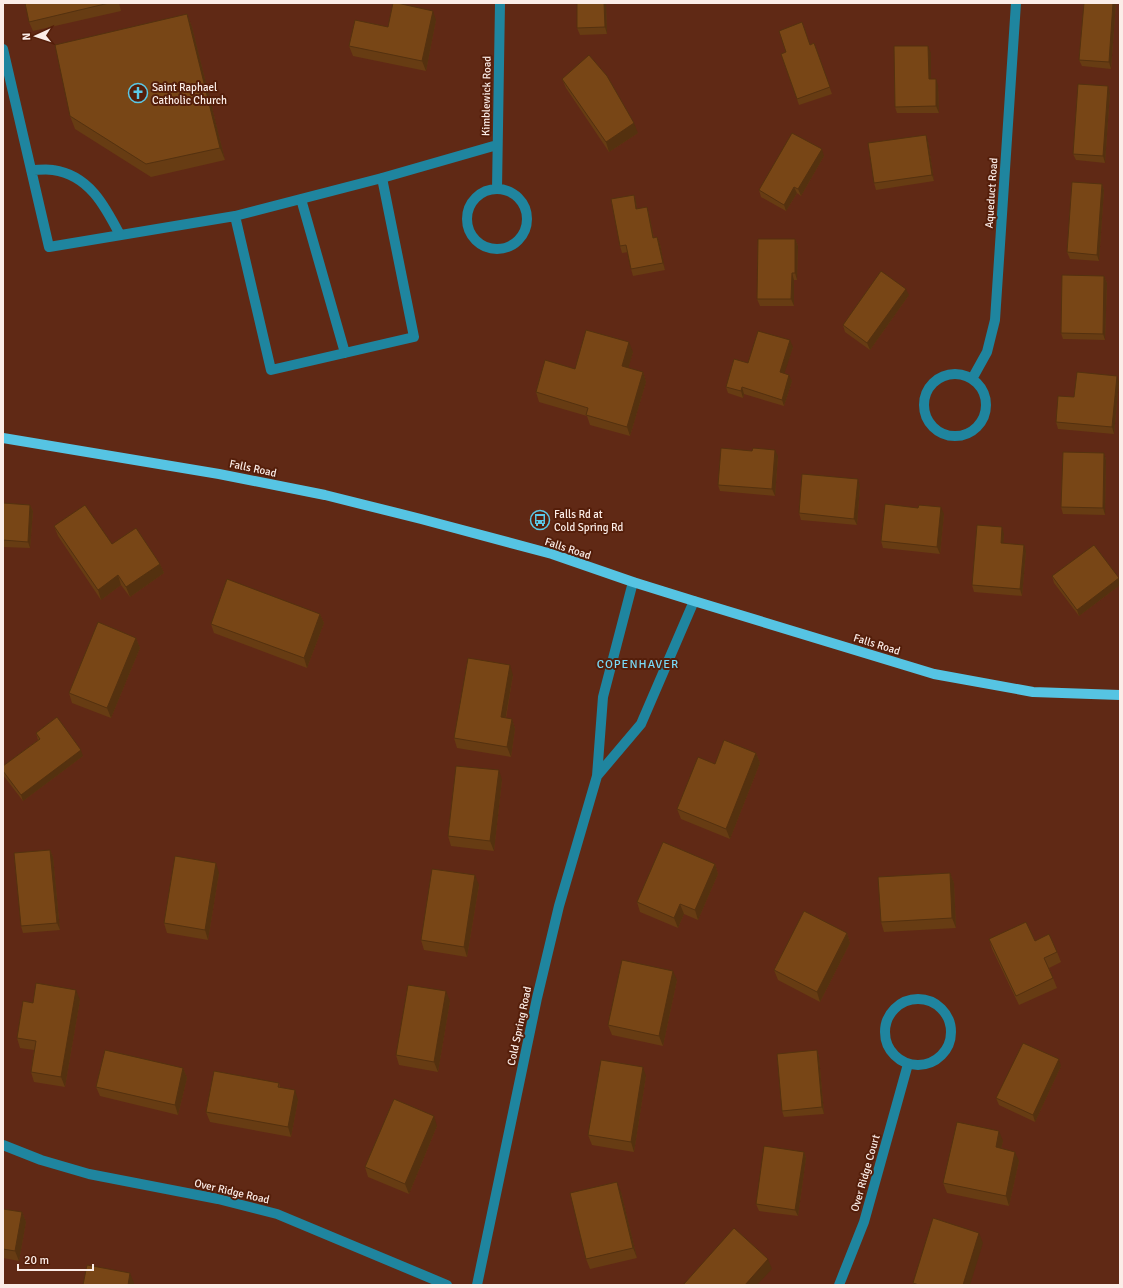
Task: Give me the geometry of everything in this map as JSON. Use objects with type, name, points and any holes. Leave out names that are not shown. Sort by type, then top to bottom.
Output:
[{"type":"main road","name":"Falls Road","points":[[3,438],[219,474],[325,495],[421,519],[552,554],[633,582],[934,674],[1033,692],[1120,695]]},
{"type":"street","name":"Kimblewick Road","points":[[497,189],[500,3]]},
{"type":"street","name":"Aqueduct Road","points":[[972,379],[987,352],[995,320],[1016,3]]},
{"type":"street","points":[[3,49],[7,80],[31,170],[49,247],[235,216],[382,178],[497,145]]},
{"type":"street","points":[[31,170],[52,169],[74,175],[93,192],[108,212],[120,235]]},
{"type":"street","points":[[235,216],[271,370],[414,337],[382,178]]},
{"type":"street","points":[[497,189],[509,191],[519,198],[525,208],[527,220],[524,231],[518,241],[508,247],[496,249],[485,247],[475,240],[469,230],[467,218],[469,207],[476,197],[486,191],[497,189]]},
{"type":"street","points":[[302,199],[345,353]]},
{"type":"street","points":[[954,374],[964,375],[972,379],[980,386],[986,404],[980,423],[965,435],[945,435],[930,424],[925,415],[923,405],[929,387],[936,380],[954,374]]},
{"type":"street","name":"Cold Spring Road","points":[[476,1285],[536,998],[559,906],[597,776],[603,697],[633,582]]},
{"type":"street","name":"Cold Spring Road","points":[[597,776],[641,724],[694,601]]},
{"type":"street","points":[[915,999],[927,1001],[937,1006],[945,1014],[950,1025],[950,1036],[947,1047],[940,1057],[931,1063],[919,1066],[908,1064],[898,1059],[890,1051],[885,1040],[885,1029],[888,1018],[895,1008],[904,1002],[915,999]]},
{"type":"street","name":"Over Ridge Court","points":[[839,1285],[864,1222],[908,1064]]},
{"type":"street","name":"Over Ridge Road","points":[[3,1145],[41,1160],[89,1174],[218,1199],[277,1214],[447,1285]]},
{"type":"building","points":[[25,3],[109,3],[29,22]]},
{"type":"building","points":[[393,3],[433,11],[422,61],[349,46],[355,20],[388,27]]},
{"type":"building","points":[[577,3],[604,3],[605,27],[577,28]]},
{"type":"building","points":[[1084,3],[1113,3],[1109,62],[1079,60]]},
{"type":"building","name":"Saint Raphael Catholic Church","points":[[187,14],[220,148],[146,164],[70,116],[55,45]]},
{"type":"building","points":[[802,22],[810,45],[814,43],[830,87],[797,99],[781,54],[786,52],[779,31]]},
{"type":"building","points":[[894,46],[928,46],[929,79],[936,79],[936,106],[895,107]]},
{"type":"building","points":[[589,55],[607,76],[634,123],[606,142],[562,79]]},
{"type":"building","points":[[1078,84],[1108,86],[1103,156],[1073,154]]},
{"type":"building","points":[[792,133],[822,149],[798,189],[794,187],[784,205],[759,190]]},
{"type":"building","points":[[926,135],[932,175],[874,183],[868,143]]},
{"type":"building","points":[[1072,182],[1102,184],[1097,255],[1067,252]]},
{"type":"building","points":[[634,195],[636,209],[647,207],[653,238],[657,237],[663,263],[631,269],[626,245],[620,246],[611,199]]},
{"type":"building","points":[[758,239],[795,239],[795,273],[792,273],[791,299],[757,299]]},
{"type":"building","points":[[881,271],[906,289],[867,343],[843,325]]},
{"type":"building","points":[[1062,275],[1104,276],[1103,334],[1061,333]]},
{"type":"building","points":[[586,330],[629,342],[622,366],[643,372],[627,427],[586,415],[588,408],[536,392],[545,360],[575,369]]},
{"type":"building","points":[[758,331],[790,340],[780,372],[789,375],[782,400],[742,387],[741,391],[726,387],[734,359],[748,363]]},
{"type":"building","points":[[1077,372],[1117,376],[1112,427],[1056,422],[1058,396],[1074,397]]},
{"type":"building","points":[[721,448],[752,451],[753,448],[775,450],[772,489],[718,485]]},
{"type":"building","points":[[1063,452],[1104,453],[1103,508],[1061,507]]},
{"type":"building","points":[[802,474],[858,479],[854,519],[799,513]]},
{"type":"building","points":[[3,503],[30,505],[28,542],[3,540]]},
{"type":"building","points":[[885,504],[918,508],[919,505],[941,507],[937,547],[881,541]]},
{"type":"building","points":[[85,505],[112,544],[136,528],[160,564],[126,587],[118,575],[98,590],[54,526]]},
{"type":"building","points":[[977,525],[1002,527],[1001,543],[1024,545],[1020,589],[972,585]]},
{"type":"building","points":[[1094,545],[1119,578],[1077,610],[1052,576]]},
{"type":"building","points":[[227,579],[320,614],[304,658],[211,624]]},
{"type":"building","points":[[98,622],[136,638],[107,708],[69,693]]},
{"type":"building","points":[[468,658],[510,665],[501,717],[512,719],[507,747],[454,738]]},
{"type":"building","points":[[57,717],[81,750],[21,795],[3,771],[3,766],[40,739],[36,733]]},
{"type":"building","points":[[724,740],[756,753],[726,829],[677,809],[698,757],[715,764]]},
{"type":"building","points":[[456,766],[499,770],[490,841],[448,836]]},
{"type":"building","points":[[663,842],[715,864],[695,910],[680,904],[674,918],[637,902]]},
{"type":"building","points":[[50,850],[57,923],[21,926],[14,853]]},
{"type":"building","points":[[175,856],[216,863],[205,930],[164,923]]},
{"type":"building","points":[[432,869],[475,875],[464,947],[421,940]]},
{"type":"building","points":[[950,873],[952,918],[881,922],[878,877]]},
{"type":"building","points":[[804,911],[847,933],[817,992],[774,970]]},
{"type":"building","points":[[1026,922],[1035,941],[1049,934],[1057,952],[1044,958],[1053,978],[1016,996],[989,939]]},
{"type":"building","points":[[622,960],[673,971],[659,1036],[608,1025]]},
{"type":"building","points":[[36,983],[76,990],[61,1077],[31,1072],[36,1041],[17,1038],[23,1001],[33,1003]]},
{"type":"building","points":[[408,985],[446,991],[434,1062],[396,1055]]},
{"type":"building","points":[[1023,1043],[1059,1059],[1033,1115],[996,1098]]},
{"type":"building","points":[[105,1050],[183,1068],[175,1105],[96,1087]]},
{"type":"building","points":[[817,1050],[822,1107],[782,1111],[777,1054]]},
{"type":"building","points":[[601,1060],[643,1067],[631,1142],[588,1135]]},
{"type":"building","points":[[214,1071],[279,1083],[278,1087],[295,1090],[288,1127],[206,1112]]},
{"type":"building","points":[[394,1099],[434,1116],[405,1184],[365,1167]]},
{"type":"building","points":[[957,1122],[999,1131],[996,1147],[1015,1152],[1006,1196],[943,1183]]},
{"type":"building","points":[[764,1146],[804,1152],[795,1210],[756,1204]]},
{"type":"building","points":[[617,1182],[633,1248],[586,1259],[570,1193]]},
{"type":"building","points":[[3,1209],[22,1212],[15,1251],[3,1249]]},
{"type":"building","points":[[933,1218],[979,1233],[963,1285],[919,1285],[913,1283]]},
{"type":"building","points":[[734,1228],[768,1259],[745,1285],[685,1285],[684,1284]]},
{"type":"building","points":[[87,1265],[130,1273],[128,1285],[83,1285]]},
{"type":"place","name":"Saint Raphael Catholic Church","points":[[138,93]]},
{"type":"place","name":"Falls Rd at Cold Spring Rd","points":[[540,520]]},
{"type":"district","name":"COPENHAVER","points":[[638,664]]}]
